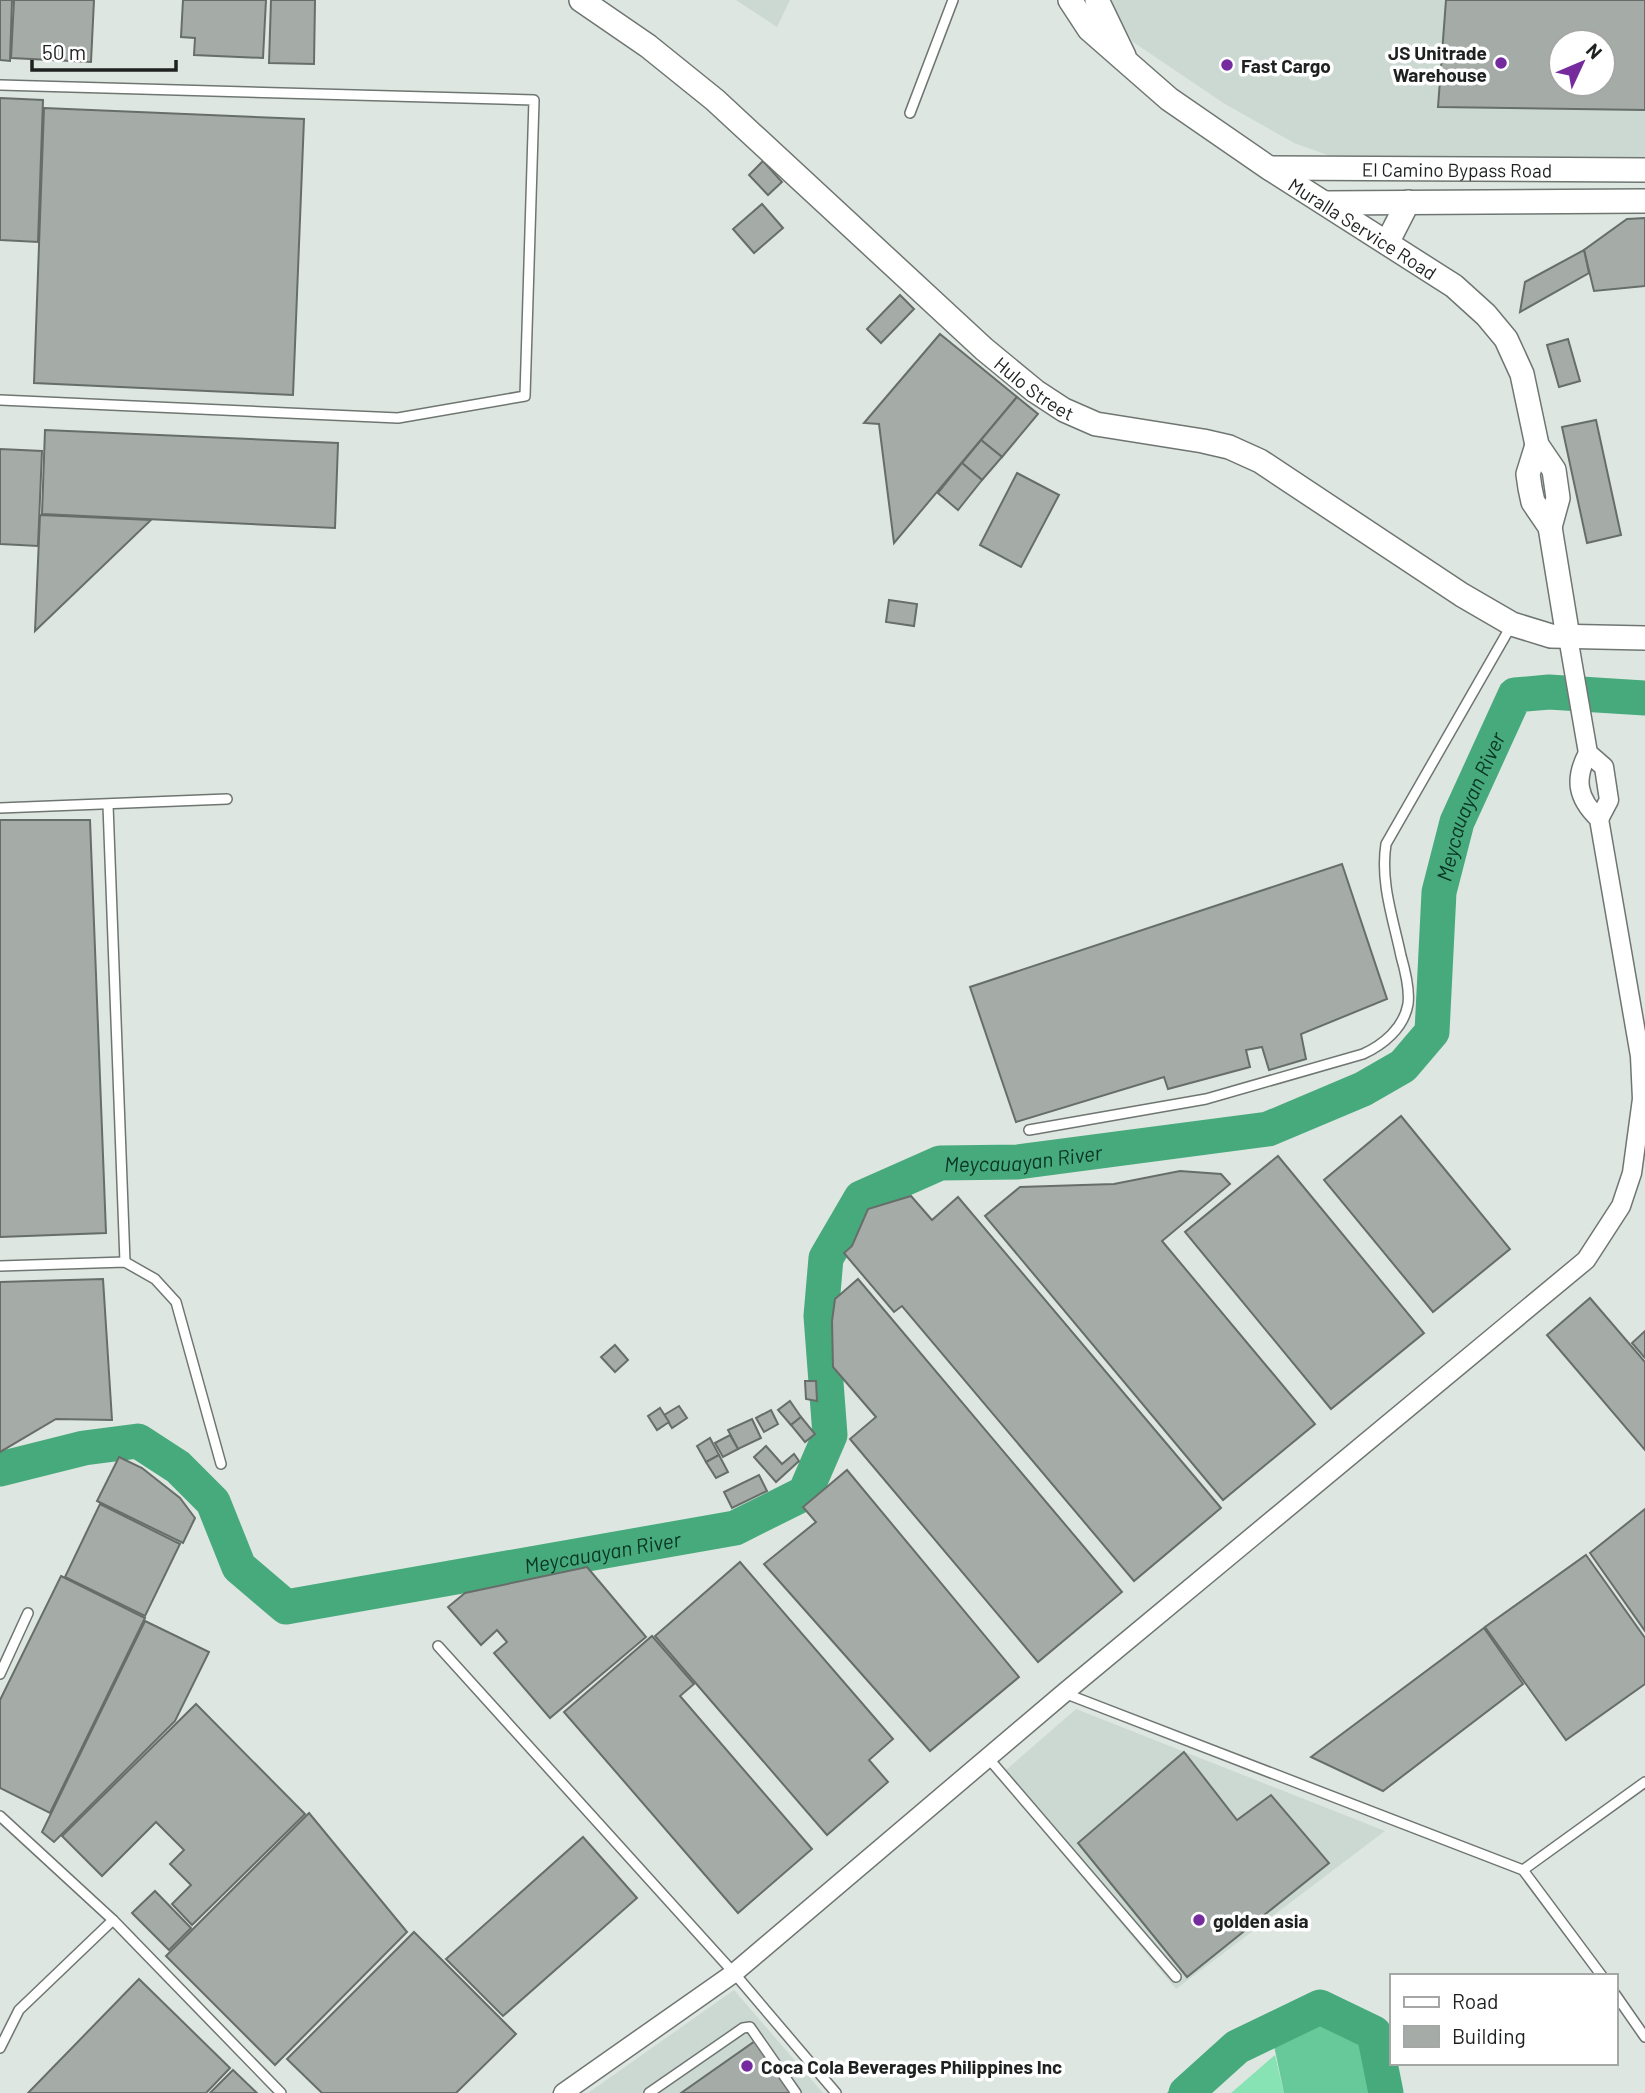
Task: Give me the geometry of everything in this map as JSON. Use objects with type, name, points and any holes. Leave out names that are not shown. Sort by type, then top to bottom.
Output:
[{"type":"street","name":"Hulo Street","points":[[581,0],[648,46],[715,100],[984,349],[1035,391],[1064,410],[1096,424],[1229,447],[1260,461],[1462,595],[1512,624],[1534,632],[1568,637],[1645,638]]},
{"type":"street","name":"Muralla Service Road","points":[[1070,0],[1089,29],[1169,99],[1269,168],[1454,286],[1486,315],[1506,339],[1522,374],[1537,445],[1554,470],[1558,498],[1550,527],[1568,637]]},
{"type":"street","name":"Muralla Service Road","points":[[1097,0],[1125,59]]},
{"type":"street","name":"El Camino Bypass Road","points":[[1269,168],[1645,170]]},
{"type":"street","points":[[1444,169],[1445,202]]},
{"type":"street","name":"El Camino Bypass Road","points":[[1326,203],[1645,201]]},
{"type":"street","points":[[1387,243],[1408,202]]},
{"type":"street","points":[[1568,637],[1588,753],[1578,771],[1584,804],[1600,819]]},
{"type":"street","points":[[563,2093],[734,1973],[1064,1693],[1586,1260],[1639,1175],[1642,1098],[1640,1056],[1600,819],[1609,800],[1604,767],[1588,753]]},
{"type":"lane","points":[[910,113],[953,0]]},
{"type":"lane","points":[[0,85],[534,100],[525,396],[398,418],[0,400]]},
{"type":"lane","points":[[1029,1130],[1206,1099],[1363,1054],[1383,1045],[1397,1028],[1408,1004],[1406,979],[1385,886],[1383,865],[1386,844],[1512,624]]},
{"type":"lane","points":[[0,808],[108,806],[227,799]]},
{"type":"lane","points":[[108,806],[125,1262]]},
{"type":"lane","points":[[0,1266],[125,1262],[155,1279],[176,1302],[221,1464]]},
{"type":"lane","points":[[0,1674],[28,1614]]},
{"type":"lane","points":[[438,1646],[734,1973],[836,2093]]},
{"type":"lane","points":[[1064,1693],[1524,1870],[1601,1974]]},
{"type":"lane","points":[[989,1759],[1176,1977]]},
{"type":"lane","points":[[1524,1870],[1645,1782]]},
{"type":"lane","points":[[0,1816],[113,1920],[281,2093]]},
{"type":"lane","points":[[0,2048],[19,2010],[113,1920]]},
{"type":"lane","points":[[1617,1997],[1645,2037]]},
{"type":"lane","points":[[649,2093],[743,2028],[750,2027],[796,2093]]},
{"type":"shaded area","points":[[736,0],[790,0],[777,27]]},
{"type":"shaded area","points":[[1108,0],[1645,0],[1645,159],[1336,158],[1294,143],[1225,104],[1133,42]]},
{"type":"shaded area","name":"golden asia","points":[[1076,1709],[1385,1831],[1176,1989],[998,1777]]},
{"type":"shaded area","points":[[734,1990],[823,2093],[588,2093]]},
{"type":"shaded area","points":[[1320,2018],[1365,2040],[1374,2093],[1284,2093],[1273,2041]]},
{"type":"shaded area","points":[[1229,2034],[1245,2058],[1206,2093],[1167,2093]]},
{"type":"shaded area","points":[[1275,2055],[1284,2093],[1231,2093]]},
{"type":"building","points":[[0,0],[12,0],[10,61],[0,60]]},
{"type":"building","points":[[14,0],[94,0],[91,62],[11,58]]},
{"type":"building","points":[[183,0],[266,0],[263,58],[194,55],[195,38],[181,37]]},
{"type":"building","points":[[271,0],[315,0],[314,64],[269,63]]},
{"type":"building","name":"JS Unitrade Warehouse","points":[[1446,0],[1645,0],[1645,110],[1438,107]]},
{"type":"building","points":[[0,98],[43,100],[38,242],[0,240]]},
{"type":"building","points":[[44,108],[304,119],[293,395],[34,383]]},
{"type":"building","points":[[763,161],[782,182],[768,195],[749,175]]},
{"type":"building","points":[[762,204],[783,228],[754,253],[733,229]]},
{"type":"building","points":[[1645,218],[1645,286],[1594,291],[1584,250],[1627,219]]},
{"type":"building","points":[[1584,250],[1589,273],[1520,312],[1525,282]]},
{"type":"building","points":[[900,295],[914,309],[881,343],[867,329]]},
{"type":"building","points":[[940,334],[1017,397],[894,543],[879,424],[864,423]]},
{"type":"building","points":[[1568,339],[1580,381],[1559,387],[1547,345]]},
{"type":"building","points":[[1017,397],[1038,414],[1002,457],[981,440]]},
{"type":"building","points":[[1596,420],[1621,535],[1587,543],[1562,427]]},
{"type":"building","points":[[45,430],[338,443],[335,528],[42,514]]},
{"type":"building","points":[[981,440],[1002,457],[982,480],[962,463]]},
{"type":"building","points":[[0,449],[42,451],[38,546],[0,544]]},
{"type":"building","points":[[962,463],[982,480],[958,510],[938,493]]},
{"type":"building","points":[[1017,473],[1059,495],[1021,567],[980,545]]},
{"type":"building","points":[[40,515],[151,520],[35,631]]},
{"type":"building","points":[[889,600],[917,604],[914,626],[886,622]]},
{"type":"building","points":[[0,820],[90,820],[106,1233],[0,1237]]},
{"type":"building","points":[[1342,864],[1387,999],[1301,1034],[1306,1059],[1269,1070],[1262,1047],[1246,1050],[1250,1067],[1168,1089],[1164,1077],[1016,1122],[970,987]]},
{"type":"building","points":[[1401,1116],[1510,1249],[1433,1312],[1324,1180]]},
{"type":"building","points":[[1278,1156],[1424,1333],[1331,1409],[1185,1232]]},
{"type":"building","points":[[1180,1171],[1221,1174],[1230,1184],[1162,1241],[1315,1424],[1223,1500],[985,1216],[1020,1187],[1114,1184]]},
{"type":"building","points":[[911,1196],[932,1220],[958,1197],[1221,1508],[1134,1581],[902,1306],[894,1312],[844,1253],[852,1246],[868,1209]]},
{"type":"building","points":[[103,1279],[112,1420],[56,1419],[0,1452],[0,1282]]},
{"type":"building","points":[[858,1279],[1122,1592],[1038,1662],[850,1439],[876,1417],[833,1367],[832,1321],[835,1299]]},
{"type":"building","points":[[1590,1298],[1645,1362],[1645,1450],[1547,1335]]},
{"type":"building","points":[[1645,1331],[1645,1358],[1632,1343]]},
{"type":"building","points":[[615,1345],[628,1360],[615,1372],[601,1357]]},
{"type":"building","points":[[805,1381],[816,1381],[817,1401],[806,1399]]},
{"type":"building","points":[[790,1401],[801,1417],[791,1425],[778,1410]]},
{"type":"building","points":[[679,1406],[687,1418],[672,1428],[664,1415]]},
{"type":"building","points":[[660,1408],[669,1422],[657,1430],[648,1416]]},
{"type":"building","points":[[771,1410],[778,1424],[764,1432],[756,1418]]},
{"type":"building","points":[[801,1417],[815,1434],[805,1442],[791,1425]]},
{"type":"building","points":[[752,1419],[761,1438],[738,1449],[728,1430]]},
{"type":"building","points":[[730,1435],[738,1449],[723,1457],[715,1443]]},
{"type":"building","points":[[710,1438],[719,1455],[706,1462],[697,1446]]},
{"type":"building","points":[[766,1446],[782,1464],[794,1454],[799,1461],[776,1482],[754,1457]]},
{"type":"building","points":[[719,1455],[728,1472],[716,1478],[706,1462]]},
{"type":"building","points":[[119,1457],[142,1468],[180,1498],[195,1518],[183,1543],[97,1501]]},
{"type":"building","points":[[847,1470],[1019,1677],[930,1751],[764,1564],[816,1522],[803,1507]]},
{"type":"building","points":[[759,1475],[767,1491],[732,1508],[724,1492]]},
{"type":"building","points":[[100,1504],[180,1544],[145,1616],[65,1577]]},
{"type":"building","points":[[1645,1509],[1645,1631],[1590,1553]]},
{"type":"building","points":[[1586,1555],[1645,1638],[1645,1684],[1566,1740],[1485,1627]]},
{"type":"building","points":[[740,1562],[893,1739],[869,1760],[888,1782],[827,1835],[655,1636]]},
{"type":"building","points":[[587,1567],[646,1637],[550,1718],[494,1653],[507,1642],[497,1630],[481,1645],[448,1607],[465,1593]]},
{"type":"building","points":[[61,1576],[145,1618],[50,1813],[0,1788],[0,1700]]},
{"type":"building","points":[[145,1621],[209,1652],[175,1721],[54,1842],[42,1832]]},
{"type":"building","points":[[1484,1628],[1523,1684],[1383,1791],[1311,1757]]},
{"type":"building","points":[[652,1636],[694,1684],[680,1696],[812,1849],[738,1913],[564,1712]]},
{"type":"building","points":[[196,1704],[305,1814],[192,1925],[172,1904],[191,1885],[170,1864],[184,1850],[156,1822],[102,1876],[62,1836]]},
{"type":"building","name":"golden asia","points":[[1184,1752],[1237,1820],[1271,1795],[1329,1863],[1187,1977],[1078,1843]]},
{"type":"building","points":[[309,1813],[407,1932],[275,2065],[166,1956]]},
{"type":"building","points":[[583,1837],[637,1898],[503,2016],[446,1959]]},
{"type":"building","points":[[155,1891],[191,1928],[169,1950],[132,1913]]},
{"type":"building","points":[[414,1932],[516,2034],[456,2093],[322,2093],[287,2059]]},
{"type":"building","points":[[139,1979],[230,2068],[206,2093],[28,2093]]},
{"type":"building","name":"Coca Cola Beverages Philippines Inc","points":[[758,2039],[791,2093],[681,2093]]},
{"type":"building","points":[[233,2070],[257,2093],[210,2093]]},
{"type":"waterway","name":"Meycauayan River","points":[[0,1469],[84,1448],[138,1441],[178,1467],[213,1502],[239,1567],[286,1607],[735,1528],[805,1493],[830,1435],[821,1316],[826,1258],[861,1198],[940,1163],[1018,1162],[1268,1129],[1363,1089],[1403,1066],[1432,1032],[1439,892],[1457,822],[1515,695],[1549,692],[1645,698]]},
{"type":"waterway","name":"Meycauayan River","points":[[1186,2093],[1237,2047],[1320,2007],[1374,2033],[1386,2093]]},
{"type":"place","name":"JS Unitrade Warehouse","points":[[1501,63]]},
{"type":"place","name":"Fast Cargo","points":[[1227,65]]},
{"type":"place","name":"golden asia","points":[[1199,1920]]},
{"type":"place","name":"Coca Cola Beverages Philippines Inc","points":[[747,2066]]}]
